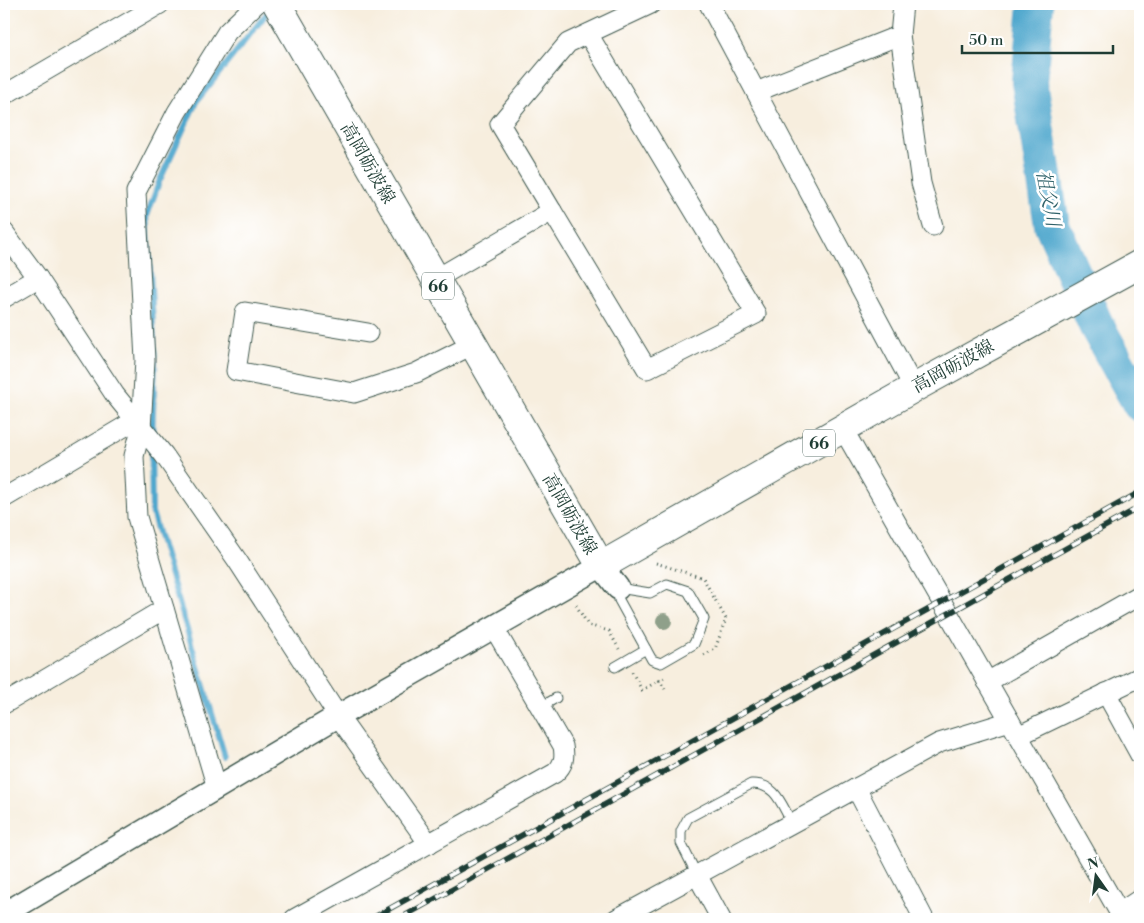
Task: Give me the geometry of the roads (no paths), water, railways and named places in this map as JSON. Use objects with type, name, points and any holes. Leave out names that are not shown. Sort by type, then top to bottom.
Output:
[{"type":"main road","name":"高岡砺波線","points":[[277,4],[434,280],[601,566],[914,388],[1130,270]]},
{"type":"street","points":[[4,95],[160,4]]},
{"type":"street","points":[[217,788],[137,517],[134,456],[145,360],[136,192],[177,112],[227,32],[256,4]]},
{"type":"street","points":[[588,34],[756,314],[647,369],[500,124],[568,43],[651,4]]},
{"type":"street","points":[[709,4],[914,388]]},
{"type":"street","points":[[903,4],[900,35],[921,183],[933,226]]},
{"type":"street","points":[[756,92],[900,35]]},
{"type":"street","points":[[434,280],[552,211]]},
{"type":"street","points":[[4,232],[38,278],[138,425],[164,456],[237,560],[338,716],[429,844]]},
{"type":"street","points":[[4,298],[38,278]]},
{"type":"street","points":[[368,333],[245,312],[236,371],[354,393],[416,373],[472,345]]},
{"type":"street","points":[[4,498],[138,425]]},
{"type":"street","points":[[843,429],[1121,916],[1140,899]]},
{"type":"street","points":[[4,914],[338,716],[601,566],[618,588]]},
{"type":"street","points":[[987,682],[1140,595]]},
{"type":"street","points":[[4,704],[164,609]]},
{"type":"street","points":[[294,919],[562,768],[565,755],[548,702],[494,628]]},
{"type":"street","points":[[616,919],[939,743],[1014,728],[1106,693],[1140,677]]},
{"type":"street","points":[[1106,693],[1140,755]]},
{"type":"street","points":[[856,788],[924,919]]},
{"type":"street","points":[[697,875],[721,919]]},
{"type":"lane","points":[[667,584],[688,591],[704,619],[694,644],[661,663],[652,660],[619,600],[618,588],[650,593],[667,584]]},
{"type":"lane","points":[[615,667],[646,649]]},
{"type":"lane","points":[[697,875],[681,843],[681,831],[688,818],[751,784],[763,783],[773,790],[792,823]]},
{"type":"waterway","name":"祖父川","points":[[1036,4],[1029,82],[1052,225],[1096,325],[1140,404]]},
{"type":"waterway","points":[[152,434],[155,363],[147,216],[159,182],[196,102],[271,8]]},
{"type":"waterway","points":[[151,446],[152,512],[225,757]]},
{"type":"railway","points":[[371,919],[1140,492]]},
{"type":"railway","points":[[399,919],[1140,507]]}]
